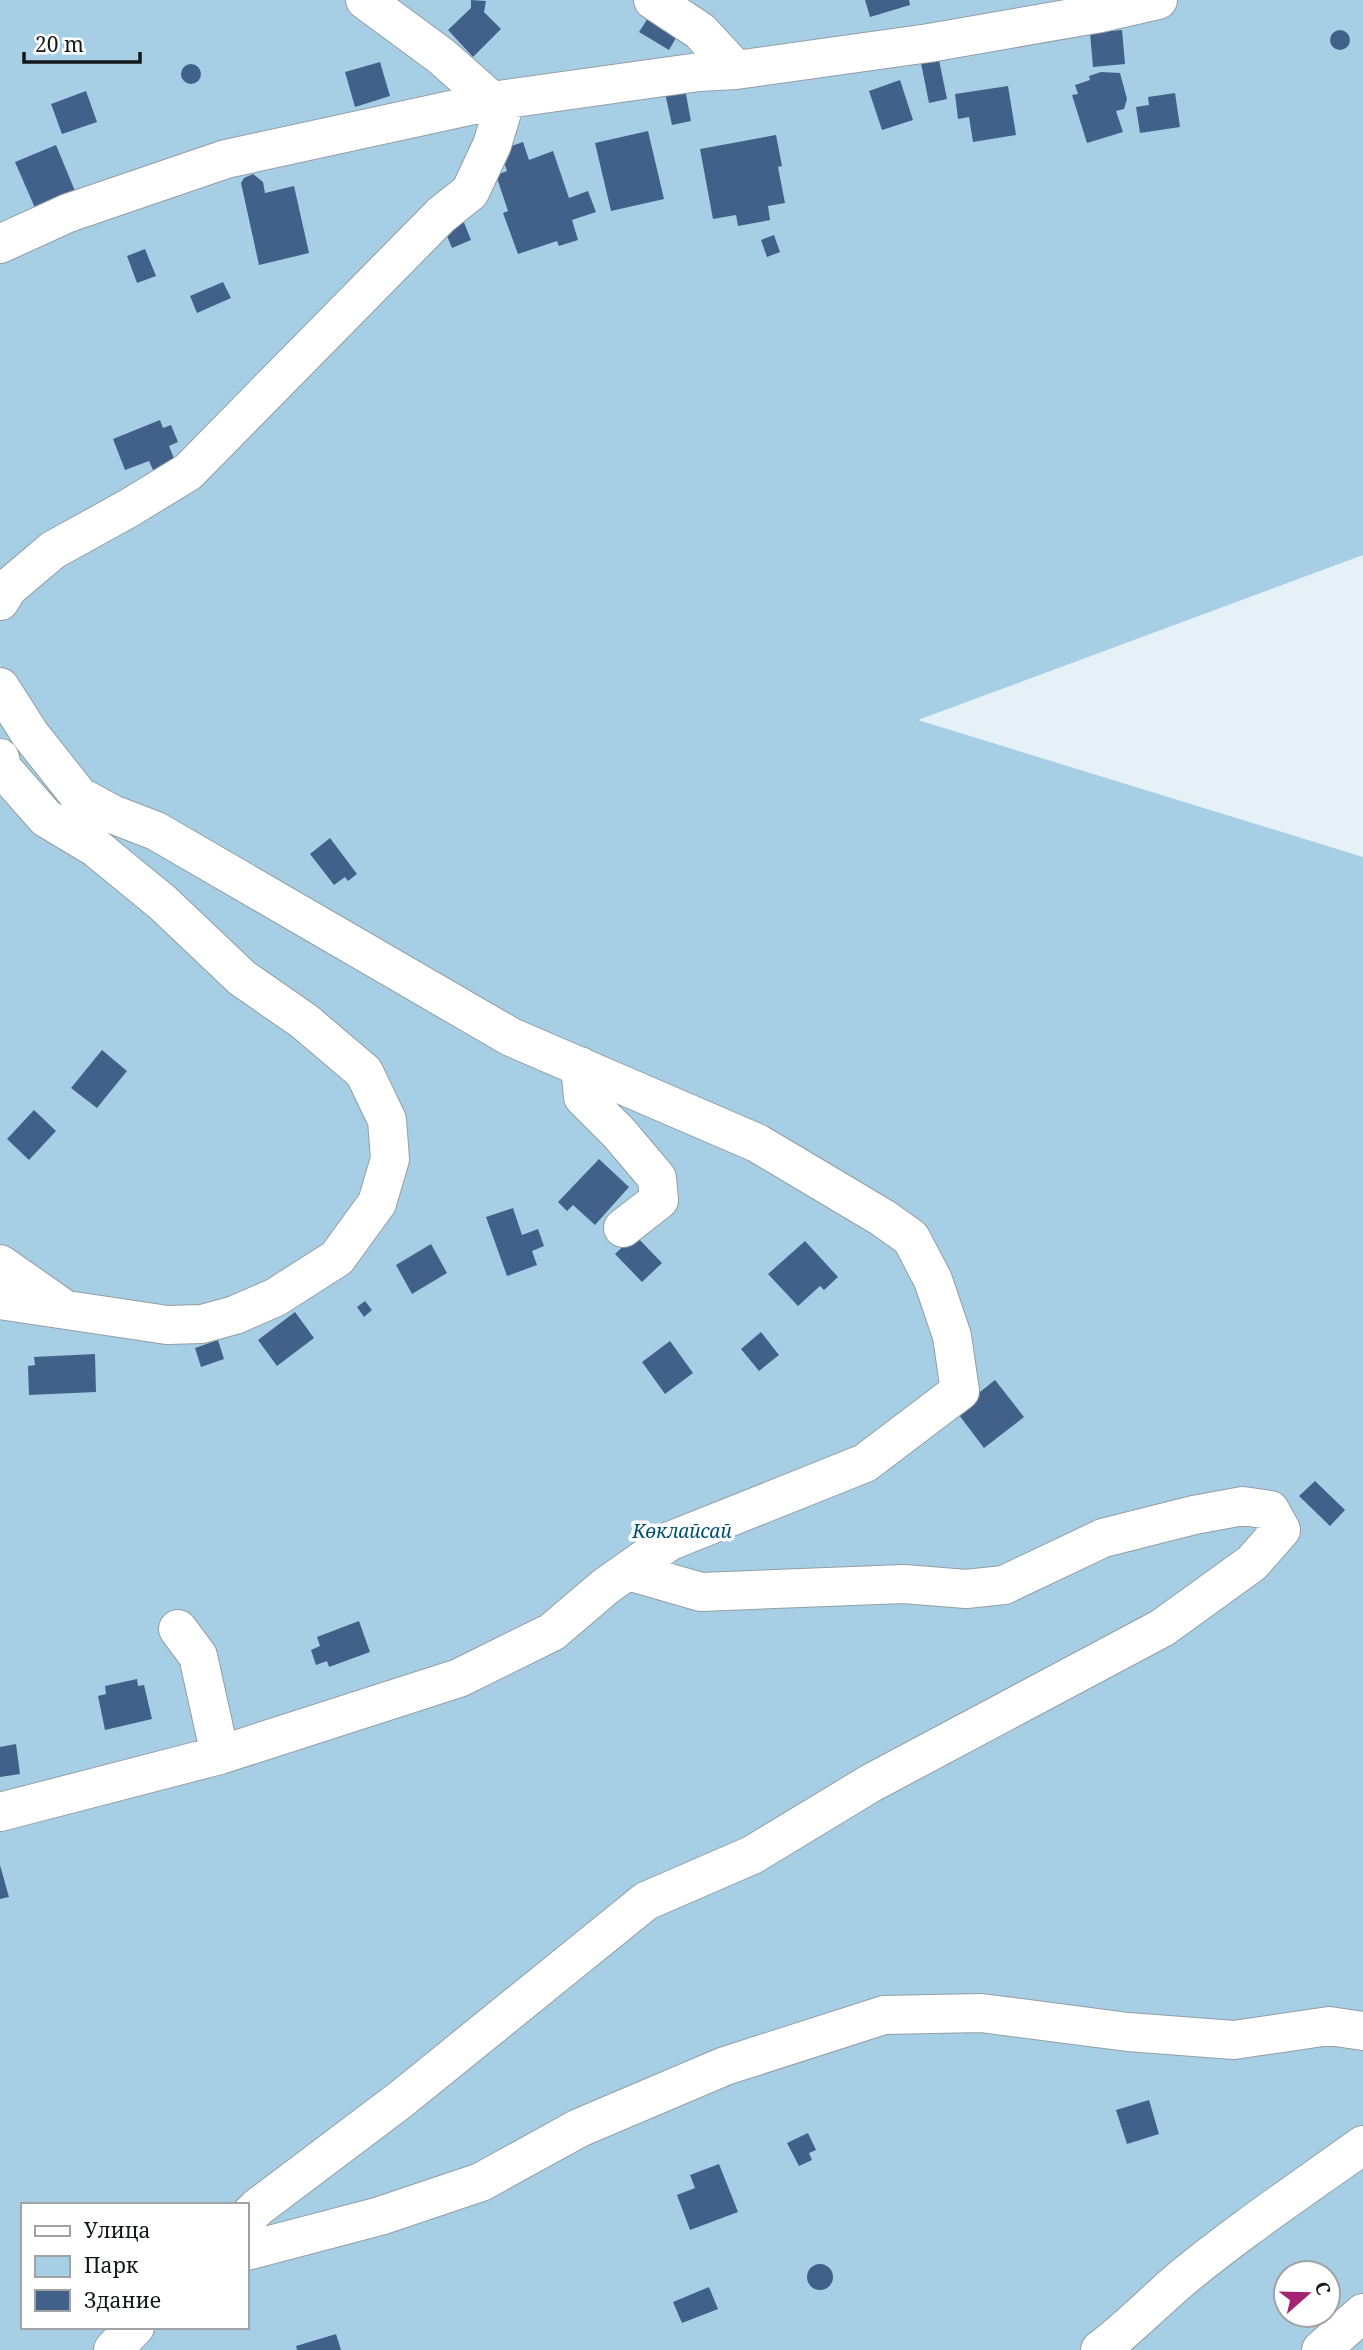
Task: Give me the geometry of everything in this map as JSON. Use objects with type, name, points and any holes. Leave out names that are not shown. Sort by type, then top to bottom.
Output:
[{"type":"street","points":[[365,0],[499,100]]},
{"type":"street","points":[[653,0],[700,31],[736,70]]},
{"type":"street","points":[[0,244],[68,213],[226,159],[499,100],[929,43],[1101,13],[1158,0]]},
{"type":"street","points":[[0,601],[8,588],[53,550],[130,508],[188,472],[441,215],[470,192],[492,145],[499,100]]},
{"type":"street","points":[[0,687],[30,734],[79,796],[112,814],[156,831],[511,1037],[757,1143],[884,1218],[911,1238],[933,1280],[952,1336],[960,1391],[865,1463],[670,1541],[606,1586],[552,1632],[458,1678],[220,1755],[0,1812]]},
{"type":"street","points":[[0,758],[2,768],[46,818],[96,848],[163,903],[242,978],[304,1020],[364,1072],[387,1120],[390,1159],[377,1203],[337,1258],[276,1297],[235,1315],[202,1324],[167,1325],[0,1300]]},
{"type":"street","points":[[580,1066],[583,1097],[619,1133],[657,1178],[659,1200],[623,1228]]},
{"type":"street","points":[[0,1264],[65,1310]]},
{"type":"street","points":[[248,2217],[400,2100],[646,1901],[752,1855],[871,1783],[1162,1628],[1252,1563],[1281,1530],[1270,1510],[1243,1506],[1194,1515],[1103,1538],[1004,1585],[966,1589],[904,1584],[701,1592],[628,1570]]},
{"type":"street","points":[[178,1629],[198,1656],[220,1755]]},
{"type":"street","points":[[248,2252],[380,2216],[481,2182],[579,2128],[725,2066],[884,2015],[981,2013],[1128,2032],[1234,2040],[1329,2026],[1363,2031]]},
{"type":"street","points":[[1100,2350],[1123,2333],[1180,2280],[1255,2220],[1363,2145]]},
{"type":"street","points":[[1321,2350],[1363,2313]]},
{"type":"street","points":[[113,2350],[133,2329]]},
{"type":"green space","name":"Көклайсай","points":[[0,0],[1363,0],[1363,555],[918,720],[1363,857],[1363,2350],[0,2350]]},
{"type":"building","points":[[471,0],[486,1],[484,12],[501,29],[473,57],[448,30],[471,8]]},
{"type":"building","points":[[865,0],[909,0],[910,5],[870,17]]},
{"type":"building","points":[[648,18],[677,36],[669,50],[639,32]]},
{"type":"building","points":[[1122,30],[1125,64],[1093,67],[1090,33]]},
{"type":"building","points":[[1340,30],[1347,33],[1350,40],[1347,47],[1340,50],[1333,47],[1330,40],[1333,33]]},
{"type":"building","points":[[938,55],[947,99],[929,103],[920,58]]},
{"type":"building","points":[[380,62],[390,96],[355,107],[345,72]]},
{"type":"building","points":[[187,64],[195,64],[201,74],[195,84],[187,84],[181,78],[181,70]]},
{"type":"building","points":[[1101,72],[1120,73],[1127,99],[1124,109],[1116,111],[1123,132],[1087,143],[1072,95],[1078,94],[1075,85],[1090,80],[1089,76]]},
{"type":"building","points":[[900,80],[913,120],[882,130],[869,91]]},
{"type":"building","points":[[1008,86],[1016,135],[973,142],[969,117],[958,119],[955,94]]},
{"type":"building","points":[[685,89],[691,121],[672,125],[665,93]]},
{"type":"building","points":[[86,91],[97,122],[62,134],[51,104]]},
{"type":"building","points":[[1175,93],[1180,127],[1140,133],[1136,107],[1149,105],[1148,97]]},
{"type":"building","points":[[648,131],[664,199],[611,211],[595,143]]},
{"type":"building","points":[[776,135],[782,166],[778,167],[785,203],[768,206],[770,220],[738,226],[736,215],[713,219],[700,149]]},
{"type":"building","points":[[523,142],[529,160],[553,151],[569,198],[588,191],[596,212],[572,220],[578,240],[559,246],[557,241],[518,254],[503,213],[508,211],[496,175],[507,171],[500,150]]},
{"type":"building","points":[[56,145],[75,191],[35,208],[15,162]]},
{"type":"building","points":[[253,174],[263,182],[265,193],[294,186],[309,253],[259,265],[241,183],[244,178]]},
{"type":"building","points":[[459,210],[471,240],[452,248],[442,224]]},
{"type":"building","points":[[774,235],[780,252],[767,257],[761,240]]},
{"type":"building","points":[[145,249],[156,276],[137,283],[127,256]]},
{"type":"building","points":[[223,282],[231,298],[197,313],[190,296]]},
{"type":"building","points":[[160,420],[163,428],[171,425],[178,442],[169,446],[175,461],[153,470],[149,461],[125,470],[113,439]]},
{"type":"building","points":[[330,838],[357,874],[348,881],[345,877],[334,885],[310,854]]},
{"type":"building","points":[[102,1050],[127,1071],[97,1108],[71,1088]]},
{"type":"building","points":[[34,1110],[56,1131],[29,1160],[7,1139]]},
{"type":"building","points":[[599,1159],[629,1187],[595,1225],[573,1205],[567,1211],[558,1202]]},
{"type":"building","points":[[513,1208],[522,1235],[538,1229],[544,1246],[532,1251],[537,1265],[507,1276],[486,1217]]},
{"type":"building","points":[[635,1235],[662,1263],[642,1282],[615,1254]]},
{"type":"building","points":[[805,1241],[838,1277],[824,1290],[820,1286],[798,1306],[768,1274]]},
{"type":"building","points":[[431,1244],[447,1273],[412,1294],[396,1265]]},
{"type":"building","points":[[365,1301],[372,1310],[364,1317],[357,1307]]},
{"type":"building","points":[[295,1312],[314,1338],[277,1366],[258,1340]]},
{"type":"building","points":[[761,1332],[779,1355],[759,1371],[741,1349]]},
{"type":"building","points":[[218,1340],[224,1359],[201,1367],[195,1348]]},
{"type":"building","points":[[670,1341],[693,1373],[665,1394],[642,1362]]},
{"type":"building","points":[[95,1354],[96,1392],[29,1395],[28,1366],[35,1365],[34,1357]]},
{"type":"building","points":[[995,1380],[1024,1417],[984,1448],[956,1411]]},
{"type":"building","points":[[1315,1481],[1345,1510],[1330,1526],[1299,1496]]},
{"type":"building","points":[[359,1621],[370,1652],[329,1667],[327,1661],[316,1665],[311,1650],[320,1646],[317,1637]]},
{"type":"building","points":[[137,1679],[138,1686],[144,1685],[152,1719],[105,1730],[98,1696],[106,1694],[105,1686]]},
{"type":"building","points":[[16,1744],[20,1774],[0,1777],[0,1747]]},
{"type":"building","points":[[0,1865],[9,1897],[0,1899]]},
{"type":"building","points":[[1149,2100],[1159,2134],[1127,2144],[1116,2110]]},
{"type":"building","points":[[808,2133],[816,2150],[809,2153],[812,2160],[799,2166],[787,2143]]},
{"type":"building","points":[[719,2164],[738,2212],[690,2230],[677,2195],[695,2188],[690,2175]]},
{"type":"building","points":[[820,2264],[829,2268],[833,2277],[829,2286],[820,2290],[811,2286],[807,2277],[811,2268]]},
{"type":"building","points":[[709,2287],[718,2309],[682,2323],[673,2302]]},
{"type":"building","points":[[336,2334],[341,2350],[297,2350],[296,2346]]}]
